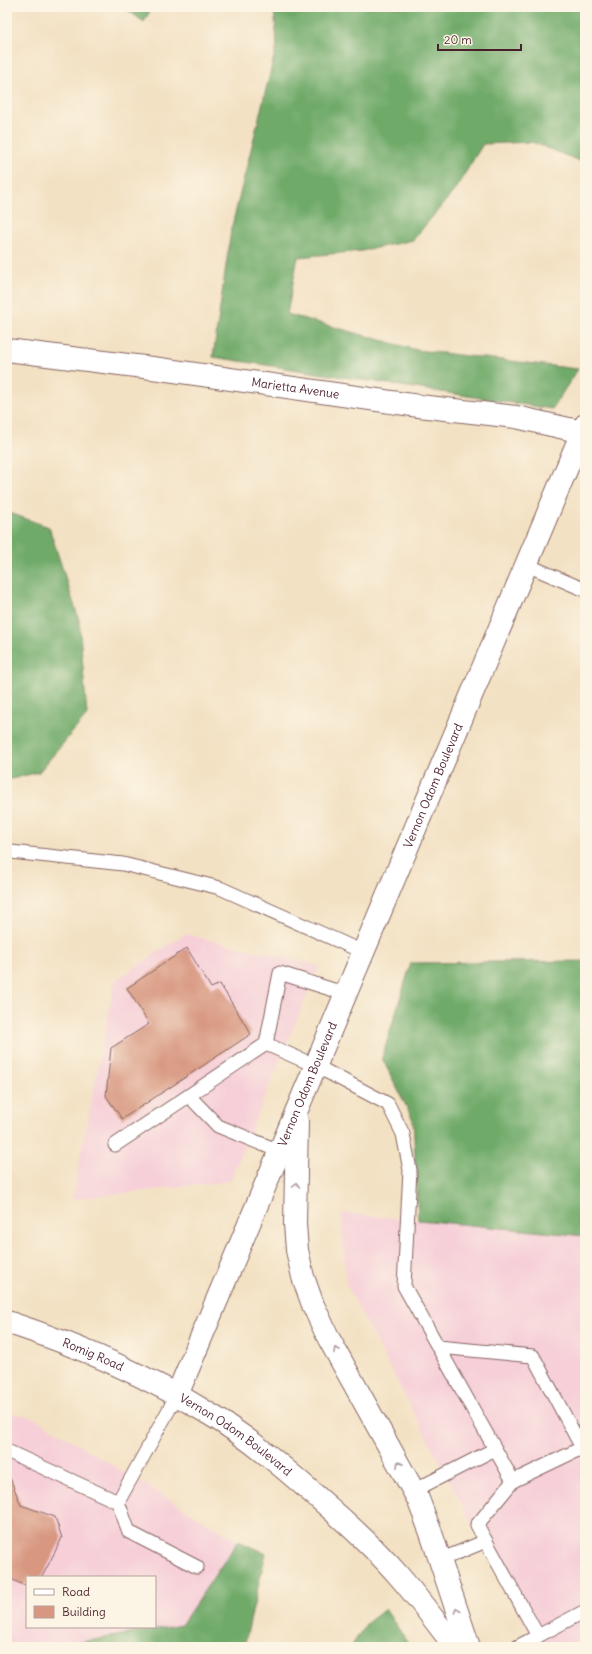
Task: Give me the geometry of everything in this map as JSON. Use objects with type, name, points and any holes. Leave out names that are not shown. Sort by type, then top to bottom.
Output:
[{"type":"main road","name":"Marietta Avenue","points":[[7,350],[160,369],[419,406],[516,417],[583,428]]},
{"type":"main road","name":"Vernon Odom Boulevard","points":[[455,1647],[398,1574],[330,1508],[283,1467],[247,1439],[177,1395],[527,565],[583,428]]},
{"type":"main road","points":[[297,1110],[296,1224],[297,1250],[303,1277],[329,1339],[413,1491],[432,1533],[470,1647]]},
{"type":"main road","name":"Romig Road","points":[[7,1322],[74,1347],[122,1368],[177,1395]]},
{"type":"lane","points":[[527,565],[585,590]]},
{"type":"lane","points":[[7,853],[11,852],[123,864],[220,888],[363,952]]},
{"type":"lane","points":[[115,1145],[266,1044],[280,972],[346,994]]},
{"type":"lane","points":[[266,1044],[316,1066],[388,1104],[403,1134],[410,1170],[404,1286],[513,1481]]},
{"type":"lane","points":[[189,1096],[218,1126],[279,1151]]},
{"type":"lane","points":[[438,1347],[533,1356],[582,1448],[513,1481],[477,1525],[538,1636]]},
{"type":"lane","points":[[118,1502],[177,1395]]},
{"type":"lane","points":[[413,1491],[495,1449]]},
{"type":"lane","points":[[7,1451],[118,1502],[129,1532],[197,1567]]},
{"type":"lane","points":[[440,1560],[486,1540]]},
{"type":"lane","points":[[517,1647],[585,1611]]},
{"type":"shaded area","points":[[185,934],[319,966],[230,1181],[72,1199],[115,981]]},
{"type":"shaded area","points":[[341,1213],[585,1236],[585,1636],[565,1647],[537,1647],[346,1284]]},
{"type":"shaded area","points":[[7,1412],[36,1419],[238,1541],[181,1625],[52,1647],[12,1647],[7,1645]]},
{"type":"green space","points":[[123,7],[152,7],[144,22]]},
{"type":"green space","points":[[274,7],[585,7],[585,163],[532,142],[483,144],[454,191],[413,240],[362,251],[298,257],[287,314],[417,350],[578,369],[552,409],[213,357],[231,230],[277,45]]},
{"type":"green space","points":[[7,512],[49,527],[79,620],[87,715],[39,772],[7,780]]},
{"type":"green space","points":[[585,961],[585,1236],[418,1220],[413,1120],[382,1058],[411,963]]},
{"type":"green space","points":[[238,1541],[266,1553],[244,1647],[52,1647],[181,1625]]},
{"type":"green space","points":[[385,1609],[411,1647],[351,1647],[366,1624]]},
{"type":"building","points":[[187,948],[211,988],[220,984],[251,1034],[122,1119],[106,1096],[111,1048],[149,1024],[127,988]]},
{"type":"building","points":[[10,1478],[21,1505],[55,1517],[62,1538],[43,1576],[26,1576],[26,1584],[23,1585],[7,1577],[7,1480]]}]
